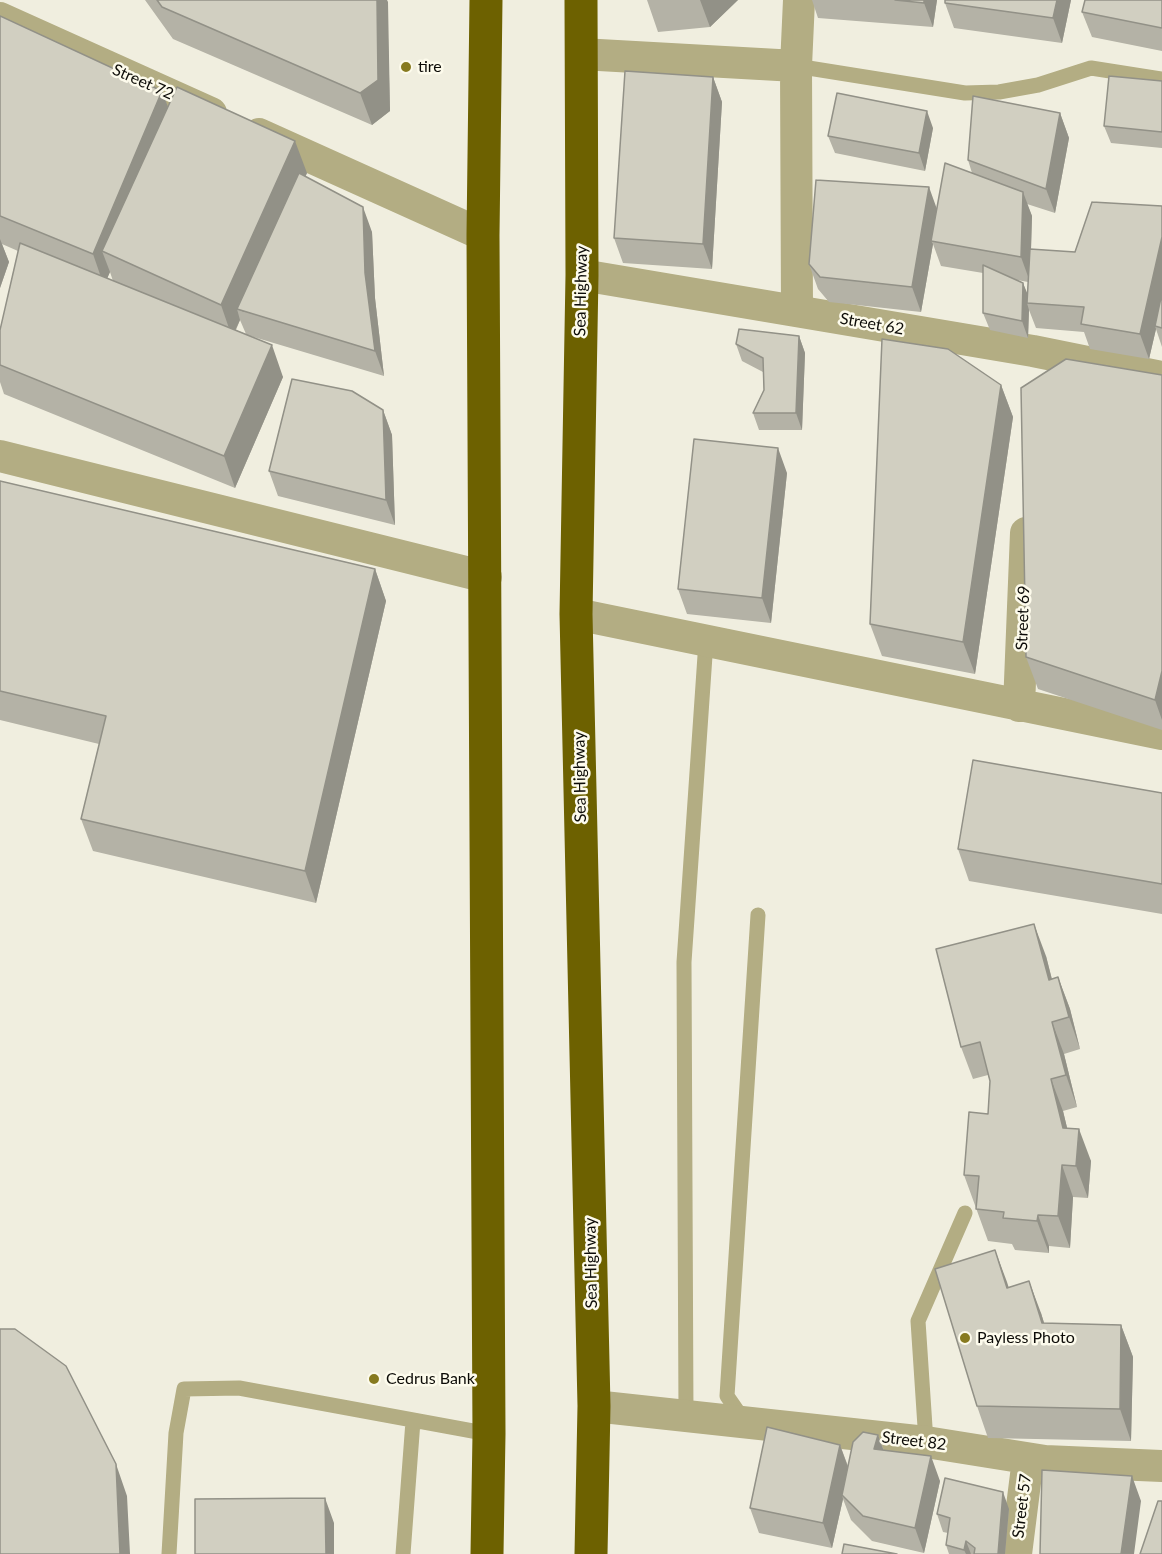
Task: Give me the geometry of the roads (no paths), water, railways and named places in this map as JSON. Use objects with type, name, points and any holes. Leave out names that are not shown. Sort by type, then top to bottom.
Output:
[{"type":"highway","points":[[486,0],[483,235],[489,1434],[487,1554]]},
{"type":"highway","name":"Sea Highway","points":[[581,0],[582,275],[576,614],[594,1406],[591,1554]]},
{"type":"street","points":[[798,311],[796,66],[799,0]]},
{"type":"street","name":"Street 72","points":[[0,18],[483,235]]},
{"type":"street","points":[[581,54],[796,66]]},
{"type":"street","name":"Street 62","points":[[582,275],[798,311],[1033,363],[1162,377]]},
{"type":"street","points":[[0,456],[486,577]]},
{"type":"street","name":"Street 69","points":[[1019,706],[1028,504]]},
{"type":"street","points":[[576,614],[1162,734]]},
{"type":"street","name":"Street 82","points":[[594,1406],[926,1442],[1036,1460],[1162,1466]]},
{"type":"street","name":"Street 57","points":[[1016,1554],[1036,1460]]},
{"type":"street","name":"Street 57","points":[[1035,1554],[1036,1460]]},
{"type":"lane","points":[[796,66],[965,93],[999,92],[1038,85],[1090,68],[1162,79]]},
{"type":"lane","points":[[686,1416],[684,962],[706,641]]},
{"type":"lane","points":[[745,1422],[727,1396],[758,915]]},
{"type":"lane","points":[[926,1442],[918,1322],[965,1213]]},
{"type":"lane","points":[[169,1554],[176,1433],[184,1389],[239,1388],[489,1434]]},
{"type":"lane","points":[[403,1554],[413,1421]]},
{"type":"place","name":"tire","points":[[406,67]]},
{"type":"place","name":"Payless Photo","points":[[965,1338]]},
{"type":"place","name":"Cedrus Bank","points":[[374,1379]]}]
